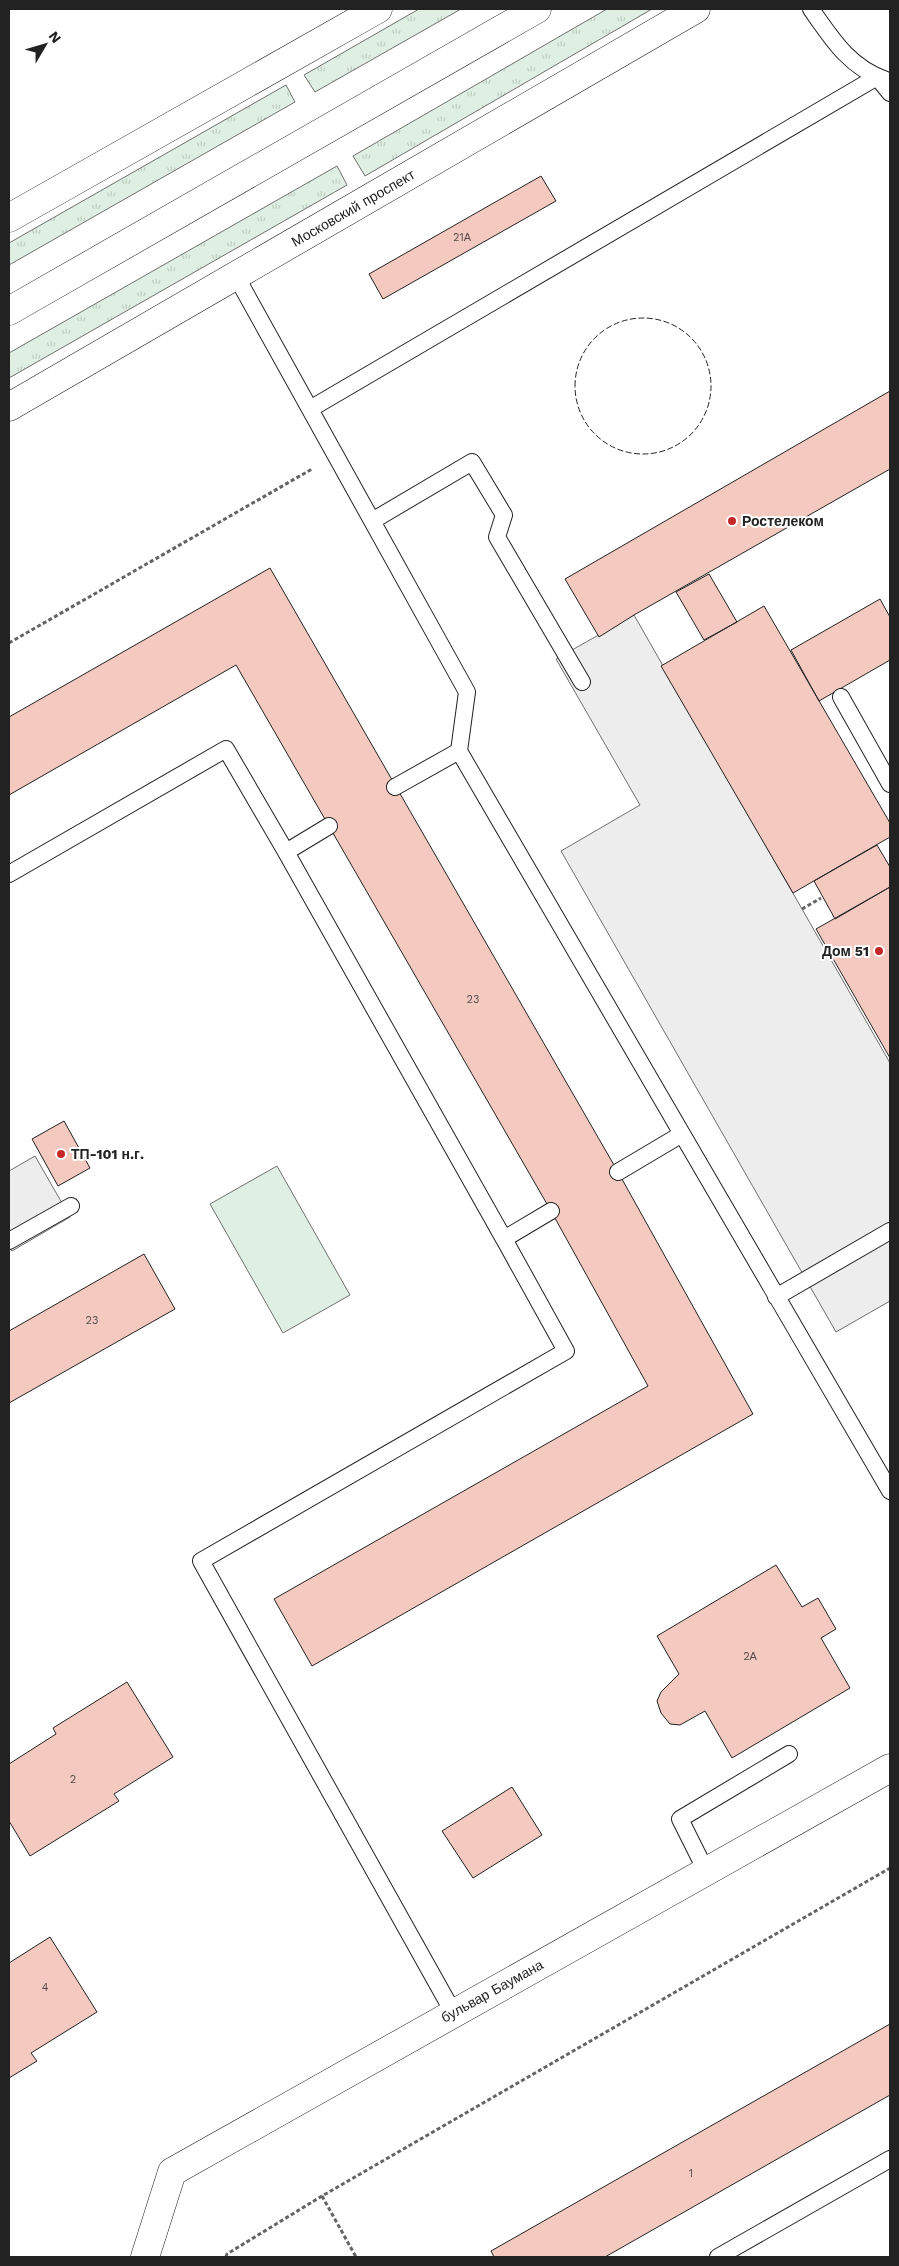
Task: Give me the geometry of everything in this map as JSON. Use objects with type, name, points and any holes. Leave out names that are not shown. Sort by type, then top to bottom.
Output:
[{"type":"main road","points":[[9,218],[378,9]]},
{"type":"main road","points":[[9,311],[537,9]]},
{"type":"main road","name":"Московский проспект","points":[[9,407],[696,9]]},
{"type":"main road","name":"бульвар Баумана","points":[[144,2257],[172,2172],[890,1768]]},
{"type":"lane","points":[[811,9],[841,52],[884,80],[890,93]]},
{"type":"lane","points":[[310,409],[884,80]]},
{"type":"lane","points":[[236,276],[468,692],[459,751],[890,1491]]},
{"type":"lane","points":[[372,521],[472,462],[504,515],[497,537],[582,682]]},
{"type":"lane","points":[[841,698],[890,784]]},
{"type":"lane","points":[[9,874],[226,749],[286,852],[566,1351],[200,1561],[454,2012]]},
{"type":"lane","points":[[396,788],[459,751]]},
{"type":"lane","points":[[286,852],[329,826]]},
{"type":"lane","points":[[618,1172],[682,1134]]},
{"type":"lane","points":[[9,1241],[70,1206]]},
{"type":"lane","points":[[504,1239],[551,1211]]},
{"type":"lane","points":[[776,1297],[890,1230]]},
{"type":"lane","points":[[706,1871],[680,1819],[789,1754]]},
{"type":"lane","points":[[718,2257],[890,2159]]},
{"type":"path","points":[[9,643],[336,456]]},
{"type":"path","points":[[802,909],[821,898]]},
{"type":"path","points":[[226,2257],[227,2254],[322,2196],[890,1868]]},
{"type":"path","points":[[322,2196],[356,2257]]},
{"type":"green space","points":[[419,9],[461,9],[315,92],[304,75]]},
{"type":"green space","points":[[607,9],[652,9],[365,176],[353,156]]},
{"type":"green space","points":[[286,85],[295,102],[9,265],[9,243]]},
{"type":"green space","points":[[337,166],[347,185],[9,378],[9,353]]},
{"type":"green space","points":[[277,1166],[350,1295],[283,1333],[210,1204]]},
{"type":"shaded area","points":[[634,615],[890,1063],[890,1301],[836,1332],[561,851],[640,805],[556,659]]},
{"type":"shaded area","points":[[35,1156],[70,1217],[12,1251],[9,1246],[9,1171]]},
{"type":"building","points":[[541,176],[556,201],[383,299],[369,274]]},
{"type":"building","name":"Ростелеком","points":[[890,391],[890,469],[634,615],[599,637],[565,579]]},
{"type":"building","points":[[270,568],[618,1172],[753,1414],[312,1666],[274,1599],[648,1386],[551,1211],[236,665],[9,795],[9,717]]},
{"type":"building","points":[[709,574],[737,622],[704,640],[676,592]]},
{"type":"building","points":[[880,599],[890,617],[890,660],[819,701],[791,650]]},
{"type":"building","points":[[764,606],[890,823],[890,837],[793,893],[661,666]]},
{"type":"building","points":[[877,845],[890,867],[890,887],[835,919],[814,881]]},
{"type":"building","points":[[890,887],[890,1058],[816,929]]},
{"type":"building","name":"ТП-101 н.г.","points":[[64,1121],[90,1168],[58,1186],[32,1139]]},
{"type":"building","points":[[144,1254],[175,1309],[9,1403],[9,1331]]},
{"type":"building","points":[[776,1565],[802,1607],[818,1598],[836,1629],[821,1638],[850,1688],[732,1758],[705,1711],[680,1725],[670,1724],[661,1713],[657,1701],[661,1692],[679,1674],[657,1636]]},
{"type":"building","points":[[127,1682],[173,1757],[114,1794],[119,1801],[30,1856],[9,1821],[9,1764],[56,1734],[53,1728]]},
{"type":"building","points":[[512,1787],[542,1835],[473,1878],[442,1831]]},
{"type":"building","points":[[50,1937],[97,2012],[31,2053],[37,2061],[9,2078],[9,1963]]},
{"type":"building","points":[[890,2024],[890,2095],[605,2257],[494,2257],[491,2251]]},
{"type":"fence","points":[[643,318],[669,323],[681,329],[691,338],[700,348],[706,360],[711,386],[706,412],[700,424],[691,434],[681,443],[669,449],[643,454],[617,449],[605,443],[595,434],[586,424],[580,412],[575,386],[580,360],[586,348],[595,338],[605,329],[617,323],[643,318]]},
{"type":"place","name":"Ростелеком","points":[[732,521]]},
{"type":"place","name":"Дом 51","points":[[879,951]]},
{"type":"place","name":"ТП-101 н.г.","points":[[61,1154]]}]
